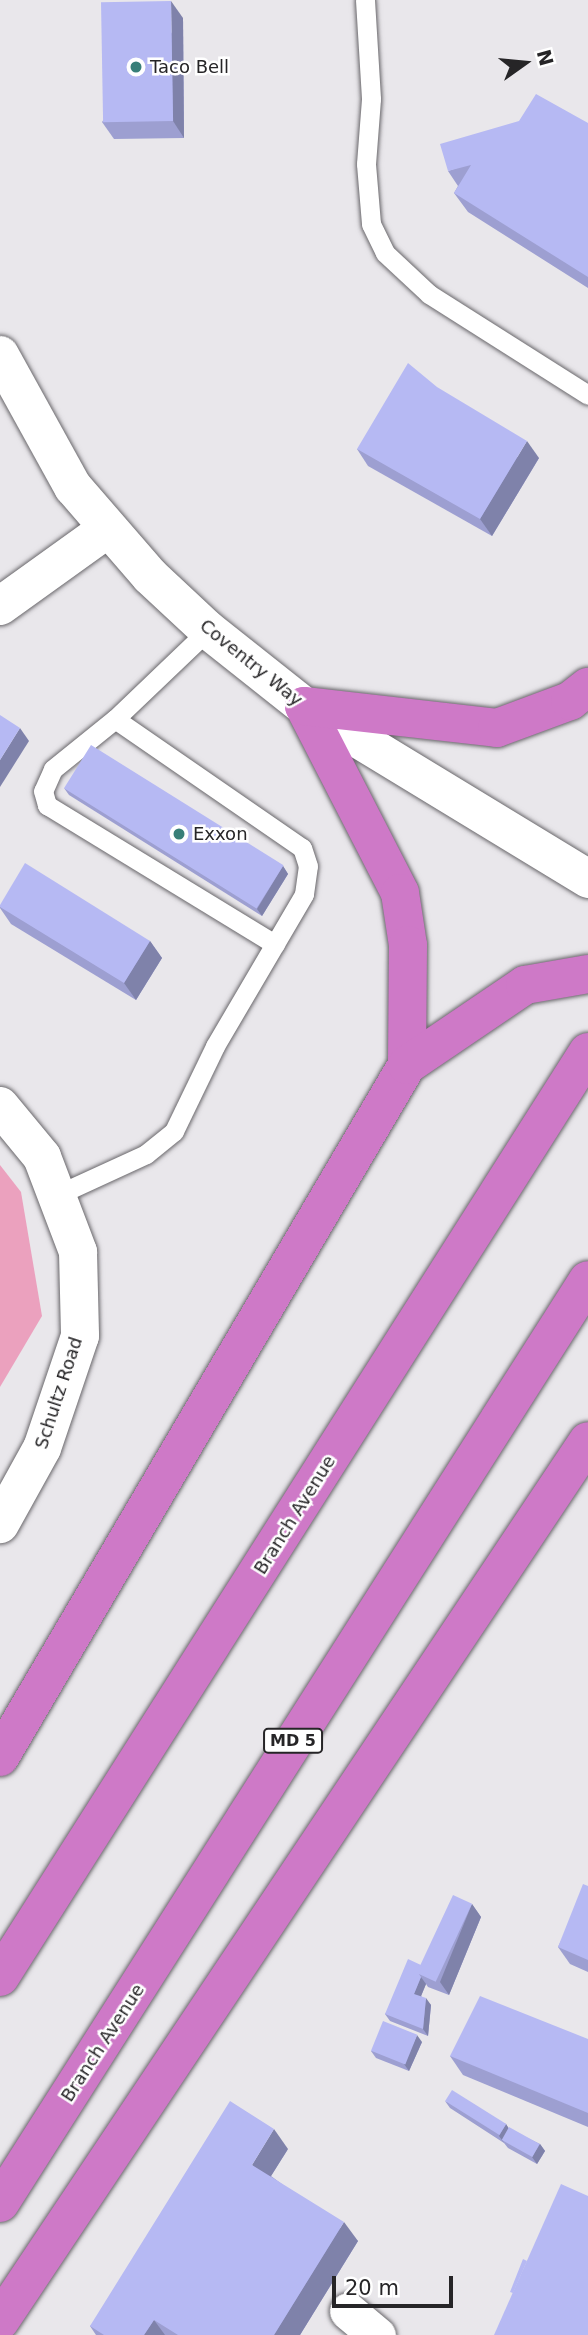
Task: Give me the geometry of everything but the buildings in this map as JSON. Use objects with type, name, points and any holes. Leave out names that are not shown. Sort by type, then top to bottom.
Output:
[{"type":"highway","points":[[304,706],[497,728],[570,701],[588,687]]},
{"type":"highway","points":[[304,706],[400,893],[408,945],[407,1065]]},
{"type":"highway","points":[[0,1757],[407,1065],[526,985],[588,974]]},
{"type":"highway","name":"Branch Avenue","points":[[0,1977],[588,1052]]},
{"type":"highway","name":"Branch Avenue","points":[[0,2203],[588,1280]]},
{"type":"highway","points":[[0,2321],[588,1441]]},
{"type":"main road","name":"Coventry Way","points":[[0,355],[44,439],[107,529],[208,629],[304,706],[588,879]]},
{"type":"main road","points":[[0,606],[107,529]]},
{"type":"main road","name":"Schultz Road","points":[[0,1106],[42,1157],[78,1252],[80,1336],[42,1448],[0,1524]]},
{"type":"street","points":[[348,2311],[377,2335]]},
{"type":"lane","points":[[365,0],[371,99],[366,164],[372,224],[385,253],[429,294],[588,395]]},
{"type":"lane","points":[[208,629],[115,719],[53,769],[43,790],[47,805],[275,944]]},
{"type":"lane","points":[[57,1195],[146,1154],[174,1131],[304,894],[308,866],[302,848],[115,719]]},
{"type":"shaded area","points":[[0,1165],[21,1192],[42,1316],[0,1387]]},
{"type":"place","name":"Taco Bell","points":[[136,67]]},
{"type":"place","name":"Exxon","points":[[179,834]]}]
